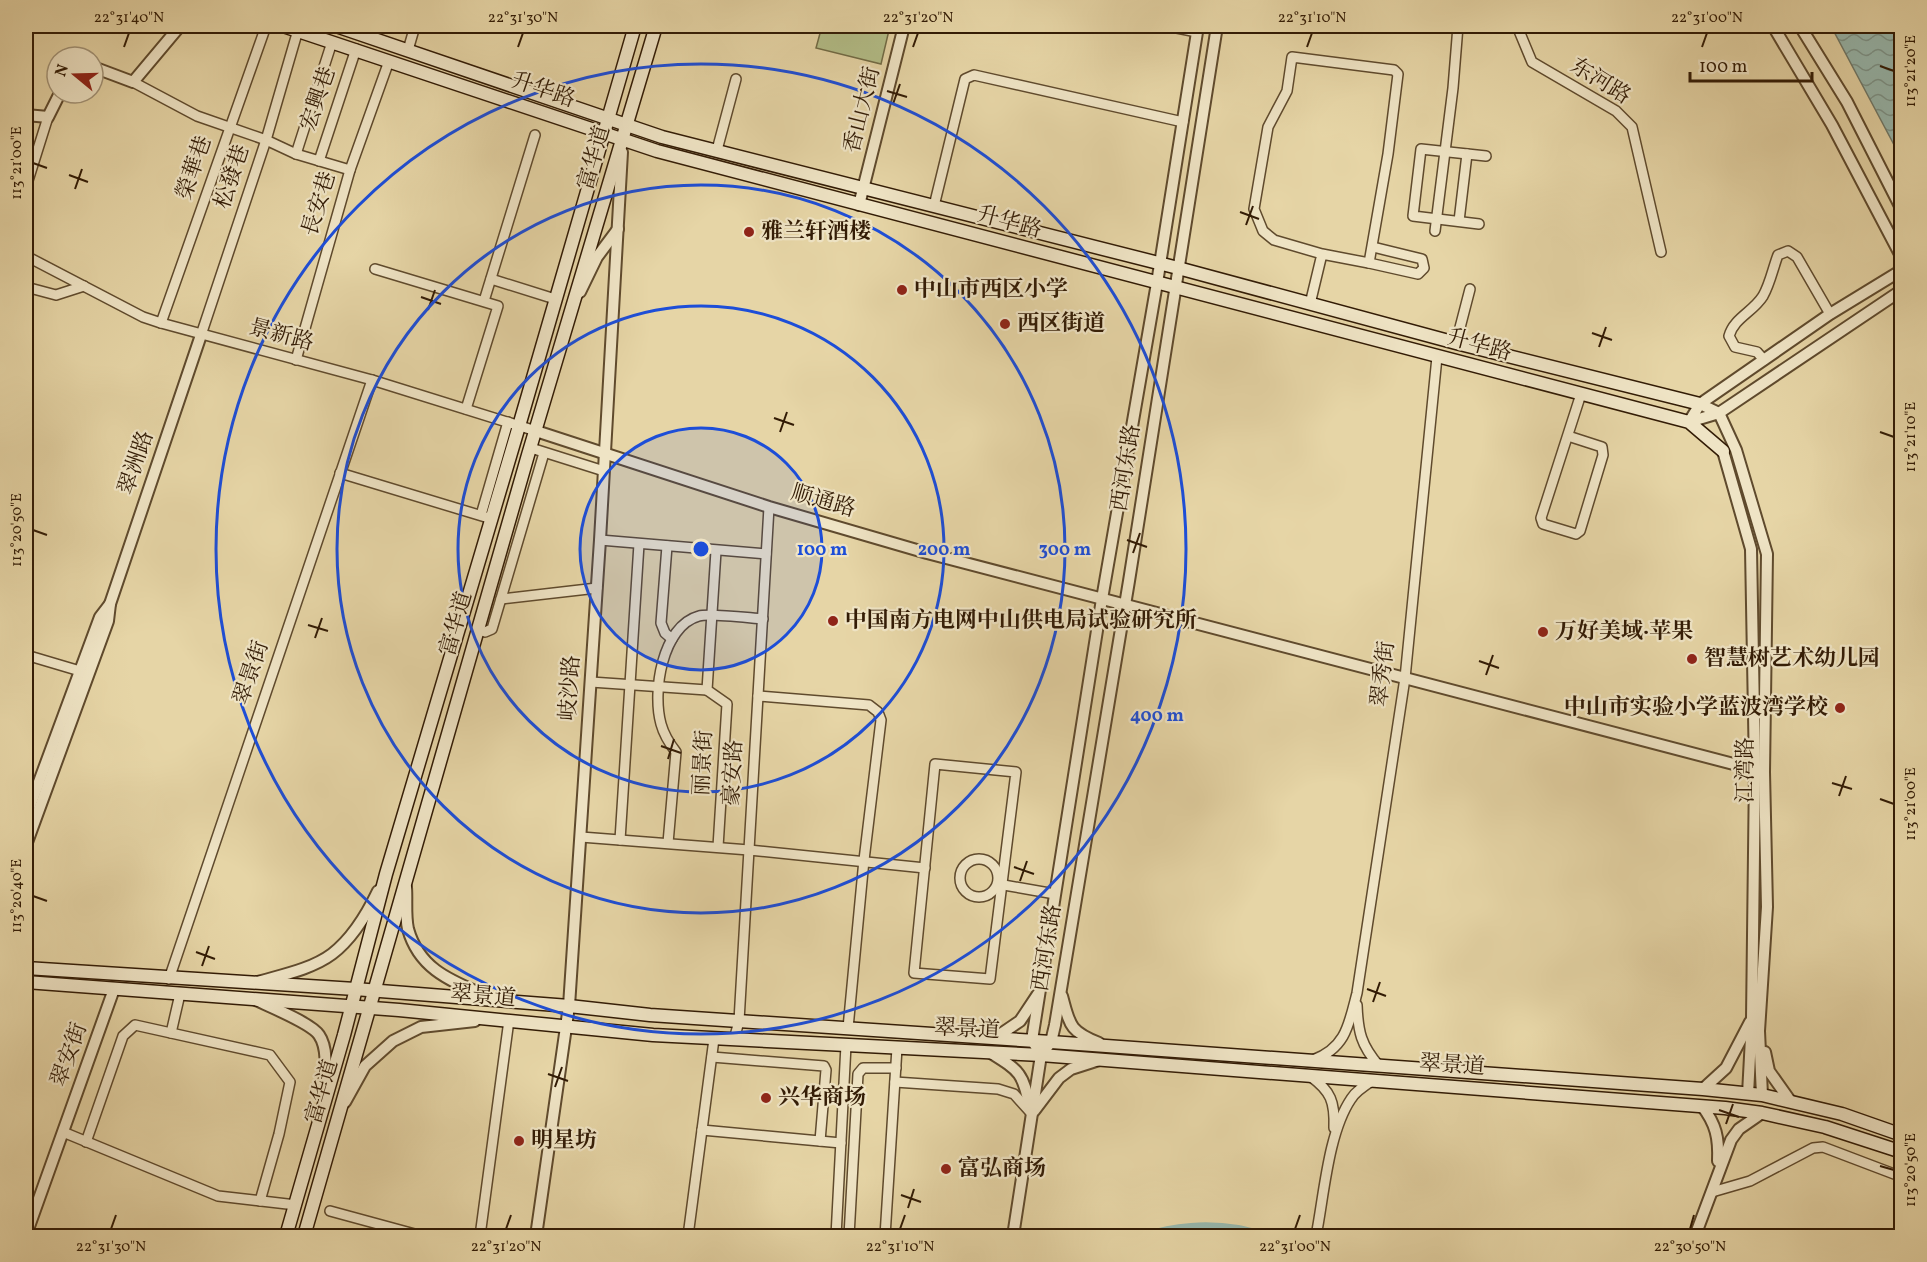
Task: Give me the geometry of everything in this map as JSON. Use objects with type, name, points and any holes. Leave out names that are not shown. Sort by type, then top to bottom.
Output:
[{"type":"main road","name":"升华路","points":[[283,26],[622,140],[929,224],[1689,422],[1723,451]]},
{"type":"main road","name":"升华路","points":[[339,26],[363,30],[408,50],[662,136],[1178,268],[1456,343],[1700,404]]},
{"type":"main road","name":"富华道","points":[[286,1236],[486,517],[555,299],[635,26]]},
{"type":"main road","name":"富华道","points":[[304,1236],[536,430],[656,26]]},
{"type":"main road","points":[[571,246],[589,252]]},
{"type":"main road","name":"翠景道","points":[[26,968],[169,979],[375,990],[650,1015],[1703,1089],[1762,1095],[1842,1114],[1902,1135]]},
{"type":"main road","name":"翠景道","points":[[26,982],[369,1008],[653,1035],[1041,1055],[1702,1106],[1762,1113],[1825,1127],[1902,1152]]},
{"type":"street","points":[[133,82],[180,26]]},
{"type":"street","name":"榮華巷","points":[[161,323],[266,26]]},
{"type":"street","points":[[408,50],[415,26]]},
{"type":"street","name":"香山大街","points":[[859,205],[904,26]]},
{"type":"street","points":[[1167,26],[1198,29]]},
{"type":"street","name":"西河东路","points":[[1013,1236],[1041,1055],[1051,1042],[1060,991],[1125,605],[1217,26]]},
{"type":"street","points":[[1435,231],[1458,26]]},
{"type":"street","name":"东河路","points":[[1517,26],[1532,62],[1616,111],[1632,127],[1661,252]]},
{"type":"street","points":[[1773,26],[1832,125],[1902,258]]},
{"type":"street","points":[[1800,26],[1847,102],[1902,210]]},
{"type":"street","name":"西河东路","points":[[1032,1041],[1102,599],[1157,284],[1198,29]]},
{"type":"street","name":"松發巷","points":[[201,335],[266,140],[298,30]]},
{"type":"street","points":[[296,154],[332,42]]},
{"type":"street","name":"宏興巷","points":[[318,161],[356,49]]},
{"type":"street","points":[[1369,263],[1398,74],[1394,70],[1292,57],[1287,92],[1268,126],[1254,209],[1263,231],[1274,240],[1322,254],[1418,274],[1424,268],[1422,260],[1373,247]]},
{"type":"street","name":"長安巷","points":[[296,360],[350,170],[389,61]]},
{"type":"street","points":[[105,72],[133,82],[197,116],[266,140],[296,154],[350,170]]},
{"type":"street","points":[[929,224],[965,79],[974,75],[1184,122]]},
{"type":"street","points":[[717,150],[736,79]]},
{"type":"street","points":[[26,187],[48,117],[54,105]]},
{"type":"street","points":[[26,115],[48,117]]},
{"type":"street","points":[[484,301],[535,135]]},
{"type":"street","name":"岐沙路","points":[[536,1236],[569,1006],[600,540],[622,140]]},
{"type":"street","points":[[1479,224],[1413,216],[1421,149],[1486,156]]},
{"type":"street","points":[[1459,221],[1467,154]]},
{"type":"street","points":[[573,309],[597,257],[618,229]]},
{"type":"street","points":[[1777,374],[1757,352],[1735,347],[1729,336],[1732,326],[1753,309],[1763,296],[1778,255],[1788,251],[1797,256],[1841,331]]},
{"type":"street","points":[[1310,304],[1322,254]]},
{"type":"street","name":"景新路","points":[[26,256],[143,317],[201,335],[372,380],[536,430]]},
{"type":"street","points":[[375,269],[498,306],[466,409]]},
{"type":"street","points":[[1689,422],[1700,404],[1830,314],[1902,270]]},
{"type":"street","points":[[491,279],[555,299]]},
{"type":"street","points":[[26,287],[56,295],[84,286]]},
{"type":"street","points":[[1456,343],[1470,289]]},
{"type":"street","points":[[1689,422],[1719,413],[1902,290]]},
{"type":"street","name":"翠洲路","points":[[26,845],[29,827],[108,621],[110,604],[201,335]]},
{"type":"street","name":"翠秀街","points":[[1356,993],[1405,678],[1437,357]]},
{"type":"street","name":"翠景街","points":[[169,979],[372,380]]},
{"type":"street","points":[[1568,436],[1602,447],[1603,455],[1580,531],[1576,534],[1543,524],[1541,518],[1581,394]]},
{"type":"street","name":"升华路","points":[[1700,404],[1719,413]]},
{"type":"street","name":"江湾路","points":[[1719,413],[1736,450],[1767,554],[1748,1094]]},
{"type":"street","name":"顺通路","points":[[536,430],[770,507],[927,553],[1760,771]]},
{"type":"street","points":[[531,448],[604,471]]},
{"type":"street","name":"江湾路","points":[[1723,451],[1751,549],[1767,907],[1759,1031],[1762,1095]]},
{"type":"street","points":[[478,630],[485,632],[492,629],[544,453]]},
{"type":"street","points":[[340,473],[486,517]]},
{"type":"street","name":"豪安路","points":[[734,1040],[739,1021],[770,507]]},
{"type":"street","points":[[600,540],[766,554]]},
{"type":"street","points":[[620,840],[639,544]]},
{"type":"street","points":[[667,546],[661,623],[665,633],[672,639]]},
{"type":"street","points":[[591,682],[706,690],[716,551]]},
{"type":"street","points":[[501,600],[597,588]]},
{"type":"street","name":"翠洲路","points":[[26,817],[29,802],[100,617],[110,604]]},
{"type":"street","points":[[668,843],[676,752],[667,740],[660,722],[658,687],[664,656],[682,624],[700,615],[763,619]]},
{"type":"street","points":[[26,655],[80,671]]},
{"type":"street","name":"丽景街","points":[[706,690],[726,704],[718,847]]},
{"type":"street","points":[[758,696],[869,705],[879,712],[881,720],[864,861],[848,1028]]},
{"type":"street","points":[[935,764],[1016,772],[999,884],[990,979],[914,973],[925,868],[935,764]]},
{"type":"street","points":[[580,837],[718,847],[925,868]]},
{"type":"street","points":[[984,859],[994,866],[999,884],[990,894],[978,898],[966,892],[962,887],[960,875],[962,868],[972,860],[984,859]]},
{"type":"street","points":[[256,983],[306,967],[331,955],[357,929],[386,874]]},
{"type":"street","points":[[406,877],[408,928],[422,959],[444,977],[494,1000]]},
{"type":"street","points":[[999,884],[1055,894]]},
{"type":"street","name":"翠安街","points":[[26,1235],[114,989]]},
{"type":"street","points":[[995,1038],[1020,1021],[1040,991]]},
{"type":"street","points":[[1060,991],[1069,1022],[1079,1035],[1105,1046]]},
{"type":"street","points":[[1311,1061],[1333,1051],[1344,1036],[1356,993]]},
{"type":"street","points":[[1356,993],[1359,1031],[1364,1045],[1379,1066]]},
{"type":"street","points":[[171,1033],[180,994]]},
{"type":"street","points":[[253,999],[293,1017],[319,1034],[325,1053],[323,1109]]},
{"type":"street","points":[[339,1112],[365,1066],[393,1041],[421,1026],[491,1019]]},
{"type":"street","points":[[1703,1089],[1726,1068],[1752,1019]]},
{"type":"street","points":[[480,1236],[509,1020]]},
{"type":"street","points":[[86,1142],[123,1036],[135,1025],[270,1055],[290,1082],[279,1134],[260,1201]]},
{"type":"street","points":[[1759,1031],[1769,1071],[1791,1102]]},
{"type":"street","points":[[688,1236],[714,1039]]},
{"type":"street","points":[[1032,1041],[1041,1055]]},
{"type":"street","points":[[836,1236],[846,1045]]},
{"type":"street","points":[[885,1236],[897,1048]]},
{"type":"street","points":[[991,1053],[1016,1068],[1025,1082],[1032,1114]]},
{"type":"street","points":[[712,1057],[824,1066],[826,1070],[820,1141]]},
{"type":"street","points":[[1032,1114],[1059,1078],[1071,1069],[1101,1060]]},
{"type":"street","points":[[849,1236],[858,1074],[863,1068],[896,1068]]},
{"type":"street","points":[[1309,1076],[1325,1087],[1332,1101],[1334,1136]]},
{"type":"street","points":[[1316,1236],[1334,1136],[1351,1098],[1359,1089],[1372,1081]]},
{"type":"street","points":[[895,1082],[998,1089],[1014,1094],[1032,1114]]},
{"type":"street","points":[[1702,1106],[1716,1129],[1719,1142],[1718,1173]]},
{"type":"street","points":[[1695,1236],[1731,1140],[1739,1130],[1762,1113]]},
{"type":"street","points":[[702,1130],[841,1143]]},
{"type":"street","points":[[63,1132],[218,1196],[296,1205]]},
{"type":"street","points":[[1712,1192],[1750,1181],[1813,1148],[1823,1147],[1902,1177]]},
{"type":"street","points":[[330,1211],[422,1236]]},
{"type":"green space","points":[[822,26],[890,26],[881,64],[816,48]]},
{"type":"water","points":[[1831,26],[1901,26],[1901,158]]},
{"type":"waterway","points":[[1145,1236],[1179,1228],[1203,1226],[1238,1229],[1270,1236]]},
{"type":"place","name":"雅兰轩酒楼","points":[[749,232]]},
{"type":"place","name":"中山市西区小学","points":[[902,290]]},
{"type":"place","name":"西区街道","points":[[1005,324]]},
{"type":"place","name":"中国南方电网中山供电局试验研究所","points":[[833,621]]},
{"type":"place","name":"万好美域·苹果","points":[[1543,632]]},
{"type":"place","name":"智慧树艺术幼儿园","points":[[1692,659]]},
{"type":"place","name":"中山市实验小学蓝波湾学校","points":[[1840,708]]},
{"type":"place","name":"兴华商场","points":[[766,1098]]},
{"type":"place","name":"明星坊","points":[[519,1141]]},
{"type":"place","name":"富弘商场","points":[[946,1169]]}]
